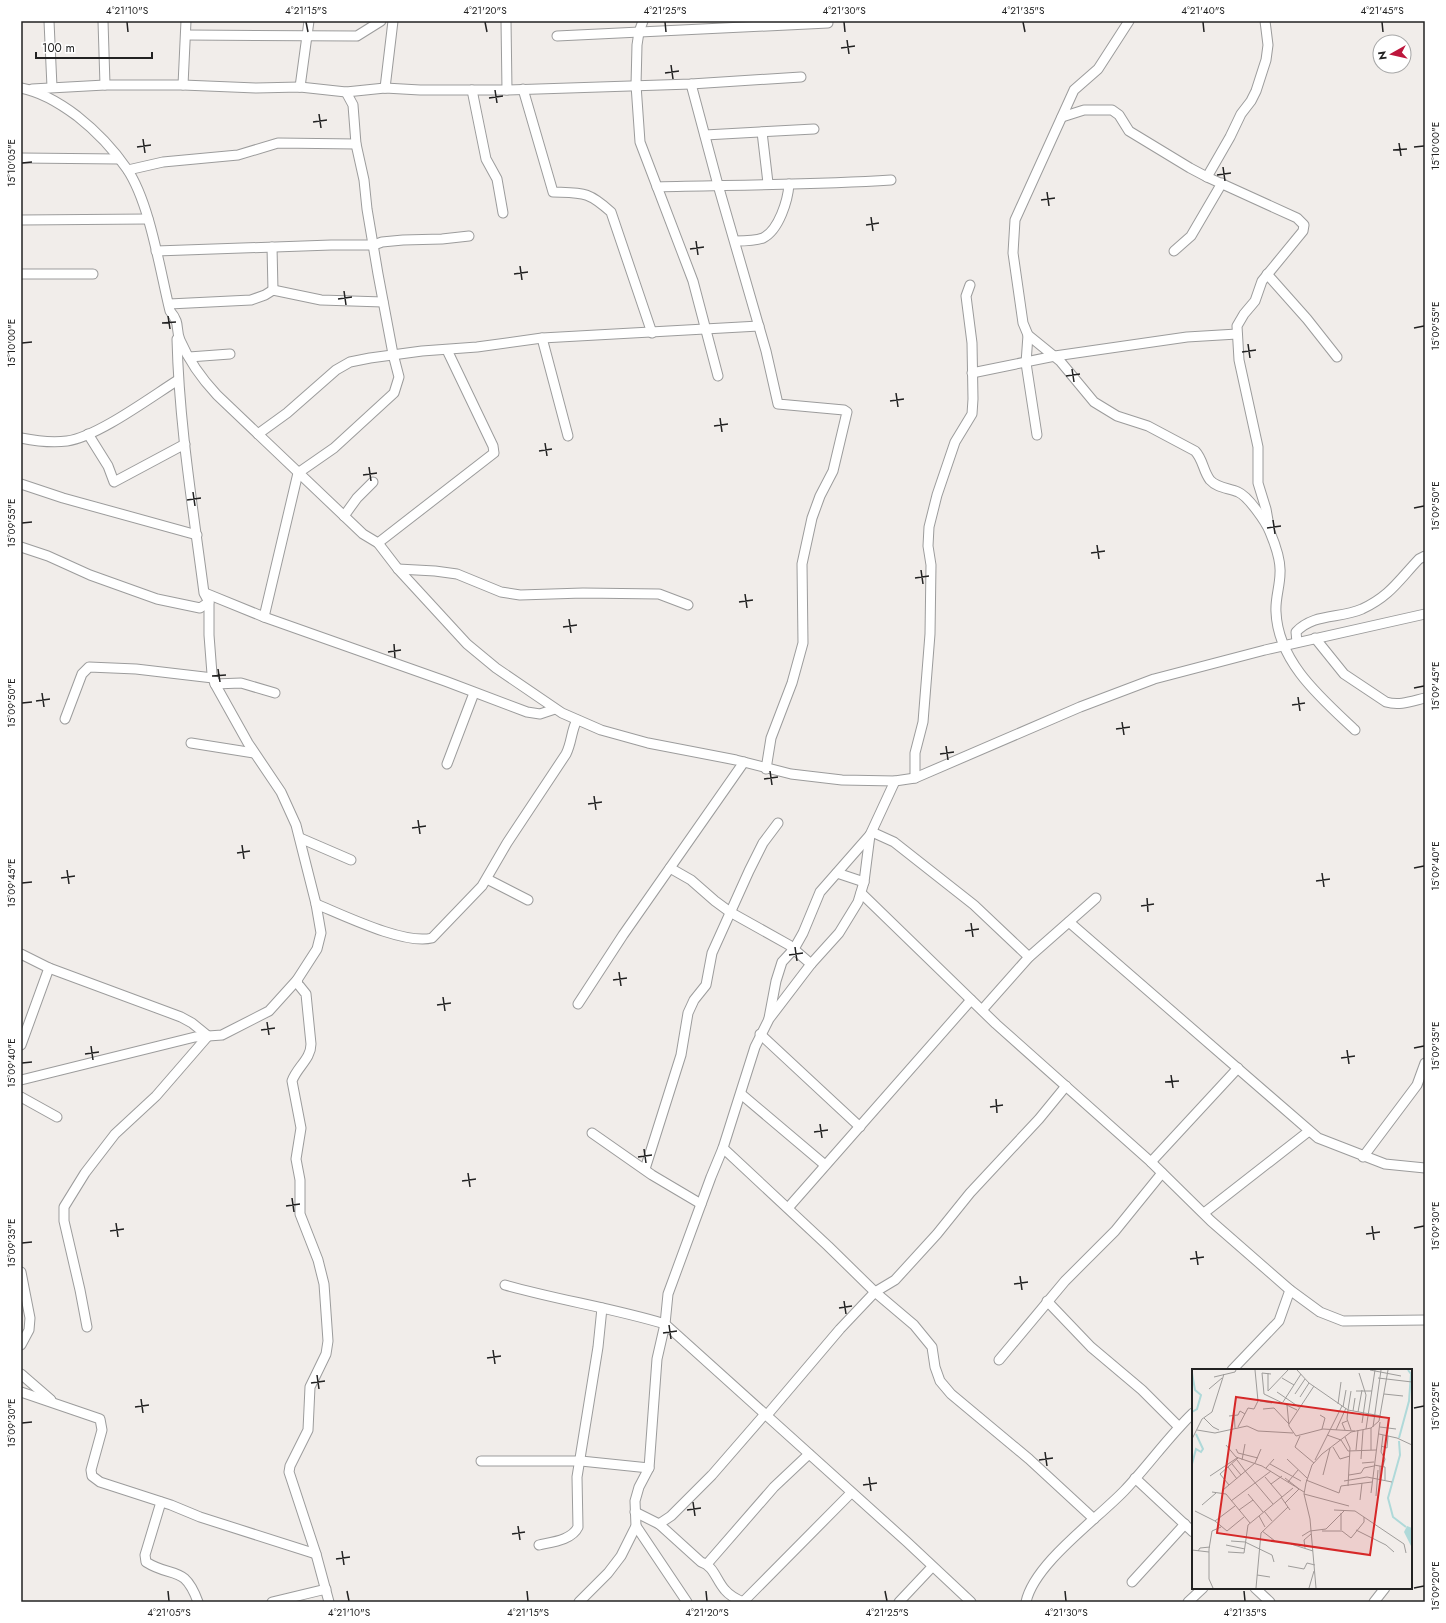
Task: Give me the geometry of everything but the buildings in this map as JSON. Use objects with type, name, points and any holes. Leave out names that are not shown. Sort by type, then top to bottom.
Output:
[{"type":"street","points":[[49,21],[52,88]]},
{"type":"street","points":[[103,21],[105,85]]},
{"type":"street","points":[[183,85],[186,21]]},
{"type":"street","points":[[300,87],[309,21]]},
{"type":"street","points":[[186,35],[360,35],[381,21]]},
{"type":"street","points":[[385,88],[393,21]]},
{"type":"street","points":[[506,21],[507,90]]},
{"type":"street","points":[[643,21],[639,32],[636,85],[640,142],[693,281],[718,376]]},
{"type":"street","points":[[1129,21],[1098,69],[1074,90],[1015,220],[1013,253],[1023,324],[1028,334],[1055,356],[1072,374],[1094,402],[1117,416],[1148,426],[1195,451],[1200,456],[1206,474],[1211,481],[1243,494],[1269,530]]},
{"type":"street","points":[[1207,178],[1230,137],[1240,114],[1251,101],[1256,91],[1266,60],[1268,45],[1265,21]]},
{"type":"street","points":[[557,36],[828,23]]},
{"type":"street","points":[[25,88],[105,85],[183,85],[256,88],[300,87],[346,92],[385,88],[420,90],[507,90],[691,84],[801,77]]},
{"type":"street","points":[[691,84],[718,185],[759,326],[778,404],[844,410],[847,412],[833,471],[820,496],[812,518],[802,564],[803,643],[792,683],[771,738],[766,769]]},
{"type":"street","points":[[25,88],[47,97],[89,125],[128,170],[148,219],[170,311],[177,320],[179,338],[201,377],[217,396],[363,534],[378,543],[398,569],[467,644],[496,668],[555,709],[577,720],[624,737],[744,762],[766,769],[815,778],[895,781],[915,778],[1026,729],[1133,686],[1167,675],[1297,642],[1425,614]]},
{"type":"street","points":[[523,89],[553,192],[582,193],[596,198],[611,212],[652,333]]},
{"type":"street","points":[[472,90],[486,159],[497,179],[503,213]]},
{"type":"street","points":[[264,617],[298,473],[334,448],[394,393],[399,377],[383,302],[367,209],[362,168],[356,144],[353,105],[346,92]]},
{"type":"street","points":[[1062,117],[1084,110],[1112,110],[1119,115],[1133,133],[1207,178],[1222,183],[1297,218],[1304,225],[1303,231],[1262,281],[1255,301],[1244,314],[1237,326],[1239,360],[1258,447],[1258,483],[1266,509],[1269,530],[1277,553],[1280,572],[1276,612],[1277,632],[1285,646],[1289,659],[1325,702],[1355,730]]},
{"type":"street","points":[[705,135],[814,129]]},
{"type":"street","points":[[762,132],[768,184]]},
{"type":"street","points":[[128,170],[164,162],[238,155],[278,143],[356,144]]},
{"type":"street","points":[[21,158],[119,159]]},
{"type":"street","points":[[657,187],[826,184],[890,180]]},
{"type":"street","points":[[1174,251],[1191,236],[1222,183]]},
{"type":"street","points":[[735,241],[758,239],[766,236],[783,213],[788,198],[789,184]]},
{"type":"street","points":[[21,220],[148,219]]},
{"type":"street","points":[[156,251],[374,245],[382,242],[403,240],[442,239],[469,236]]},
{"type":"street","points":[[272,247],[273,290]]},
{"type":"street","points":[[21,274],[93,274]]},
{"type":"street","points":[[1267,274],[1307,319],[1337,357]]},
{"type":"street","points":[[915,778],[916,753],[923,722],[930,634],[931,565],[928,546],[929,527],[937,495],[955,442],[972,414],[972,343],[966,296],[970,285]]},
{"type":"street","points":[[169,304],[251,300],[265,295],[273,290],[321,300],[383,302]]},
{"type":"street","points":[[21,1080],[195,1037],[222,1035],[248,1021],[259,1017],[277,1003],[297,980],[320,941],[321,933],[316,904],[300,838],[281,792],[254,753],[214,681],[209,635],[209,602],[204,592],[178,380],[177,320]]},
{"type":"street","points":[[258,434],[287,413],[336,370],[350,362],[393,354],[447,350],[542,338],[759,326]]},
{"type":"street","points":[[1028,334],[1026,363],[1037,435]]},
{"type":"street","points":[[972,373],[1055,356],[1187,337],[1237,334]]},
{"type":"street","points":[[542,338],[568,436]]},
{"type":"street","points":[[378,543],[494,453],[493,446],[447,350]]},
{"type":"street","points":[[189,357],[230,354]]},
{"type":"street","points":[[21,438],[54,442],[68,441],[88,434],[178,380]]},
{"type":"street","points":[[88,434],[108,466],[114,482],[185,444]]},
{"type":"street","points":[[344,516],[356,498],[373,482]]},
{"type":"street","points":[[21,484],[64,498],[197,535]]},
{"type":"street","points":[[21,547],[48,556],[90,575],[158,599],[200,608],[209,602]]},
{"type":"street","points":[[1297,642],[1296,632],[1306,622],[1361,609],[1382,598],[1391,591],[1419,559],[1425,556]]},
{"type":"street","points":[[398,569],[457,574],[501,592],[520,595],[583,593],[659,594],[688,605]]},
{"type":"street","points":[[204,592],[209,596],[264,617],[534,714],[555,709]]},
{"type":"street","points":[[1315,638],[1344,674],[1386,702],[1404,704],[1425,698]]},
{"type":"street","points":[[65,719],[82,674],[89,667],[136,669],[214,681],[241,683],[275,693]]},
{"type":"street","points":[[448,764],[474,693]]},
{"type":"street","points":[[316,904],[364,924],[411,939],[424,940],[432,938],[487,879],[507,843],[566,754],[571,744],[573,728],[577,720]]},
{"type":"street","points":[[191,743],[254,753]]},
{"type":"street","points":[[578,1004],[744,762]]},
{"type":"street","points":[[687,1602],[636,1526],[635,1512],[639,1487],[649,1468],[657,1359],[665,1324],[668,1294],[700,1204],[723,1148],[760,1034],[769,1019],[811,964],[839,933],[853,912],[864,882],[871,834],[882,805],[895,781]]},
{"type":"street","points":[[645,1169],[681,1055],[688,1013],[694,1000],[706,985],[712,952],[730,912],[763,843],[778,823]]},
{"type":"street","points":[[769,1019],[776,982],[782,962],[794,949],[820,892],[871,834]]},
{"type":"street","points":[[871,834],[894,842],[974,905],[1029,957]]},
{"type":"street","points":[[300,838],[351,860]]},
{"type":"street","points":[[670,868],[691,880],[730,912],[769,932],[794,949],[811,964]]},
{"type":"street","points":[[837,872],[864,882]]},
{"type":"street","points":[[487,879],[528,900]]},
{"type":"street","points":[[861,893],[971,1000],[1151,1162],[1204,1213],[1290,1290],[1320,1312],[1331,1318],[1343,1320],[1425,1320]]},
{"type":"street","points":[[982,1010],[1029,957],[1096,898]]},
{"type":"street","points":[[1069,922],[1238,1068],[1308,1131],[1318,1138],[1363,1157],[1397,1166],[1425,1168]]},
{"type":"street","points":[[21,954],[49,968],[181,1017],[192,1023],[208,1036]]},
{"type":"street","points":[[21,1045],[49,968]]},
{"type":"street","points":[[297,980],[298,984],[306,994],[312,1044],[308,1056],[294,1075],[292,1081],[301,1128],[296,1158],[300,1180],[300,1214],[318,1260],[324,1284],[328,1341],[326,1354],[310,1387],[308,1430],[290,1466],[289,1472],[316,1554],[329,1602]]},
{"type":"street","points":[[788,1208],[971,1000]]},
{"type":"street","points":[[760,1034],[860,1127]]},
{"type":"street","points":[[87,1327],[64,1221],[64,1207],[85,1173],[115,1134],[156,1096],[208,1036]]},
{"type":"street","points":[[1363,1157],[1417,1085],[1425,1064]]},
{"type":"street","points":[[1151,1162],[1238,1068]]},
{"type":"street","points":[[659,1524],[671,1516],[712,1476],[840,1329],[875,1292],[895,1280],[938,1234],[970,1193],[1039,1119],[1066,1086]]},
{"type":"street","points":[[741,1094],[825,1165]]},
{"type":"street","points":[[21,1097],[57,1117]]},
{"type":"street","points":[[1204,1213],[1308,1131]]},
{"type":"street","points":[[592,1133],[700,1204]]},
{"type":"street","points":[[723,1148],[875,1292],[914,1325],[932,1347],[935,1367],[940,1381],[951,1394],[1029,1459],[1094,1519]]},
{"type":"street","points":[[999,1360],[1047,1301],[1085,1259],[1111,1235],[1162,1173]]},
{"type":"street","points":[[21,1272],[30,1318],[29,1330],[21,1345]]},
{"type":"street","points":[[505,1285],[542,1296],[634,1315],[665,1324],[907,1542],[971,1602]]},
{"type":"street","points":[[1237,1368],[1279,1321],[1290,1290]]},
{"type":"street","points":[[1047,1301],[1091,1347],[1142,1390],[1179,1427]]},
{"type":"street","points":[[539,1545],[575,1534],[578,1519],[577,1477],[581,1461],[598,1347],[602,1308]]},
{"type":"street","points":[[21,1374],[54,1403]]},
{"type":"street","points":[[21,1392],[100,1419],[102,1430],[92,1470],[95,1479],[200,1517],[316,1554]]},
{"type":"street","points":[[1026,1602],[1028,1591],[1042,1570],[1135,1478],[1192,1414]]},
{"type":"street","points":[[707,1564],[774,1487],[809,1454]]},
{"type":"street","points":[[481,1461],[581,1461],[649,1468]]},
{"type":"street","points":[[1135,1478],[1192,1531]]},
{"type":"street","points":[[635,1512],[659,1524],[701,1562],[707,1564],[725,1590],[743,1602],[851,1493]]},
{"type":"street","points":[[160,1502],[146,1555],[146,1562],[178,1575],[188,1581],[198,1602]]},
{"type":"street","points":[[1132,1582],[1184,1524]]},
{"type":"street","points":[[579,1602],[608,1573],[621,1556],[636,1526]]},
{"type":"street","points":[[899,1602],[932,1567]]},
{"type":"street","points":[[272,1602],[326,1589]]},
{"type":"street","points":[[1188,1602],[1202,1589]]},
{"type":"street","points":[[1256,1589],[1270,1602]]},
{"type":"street","points":[[1374,1602],[1383,1595]]}]
